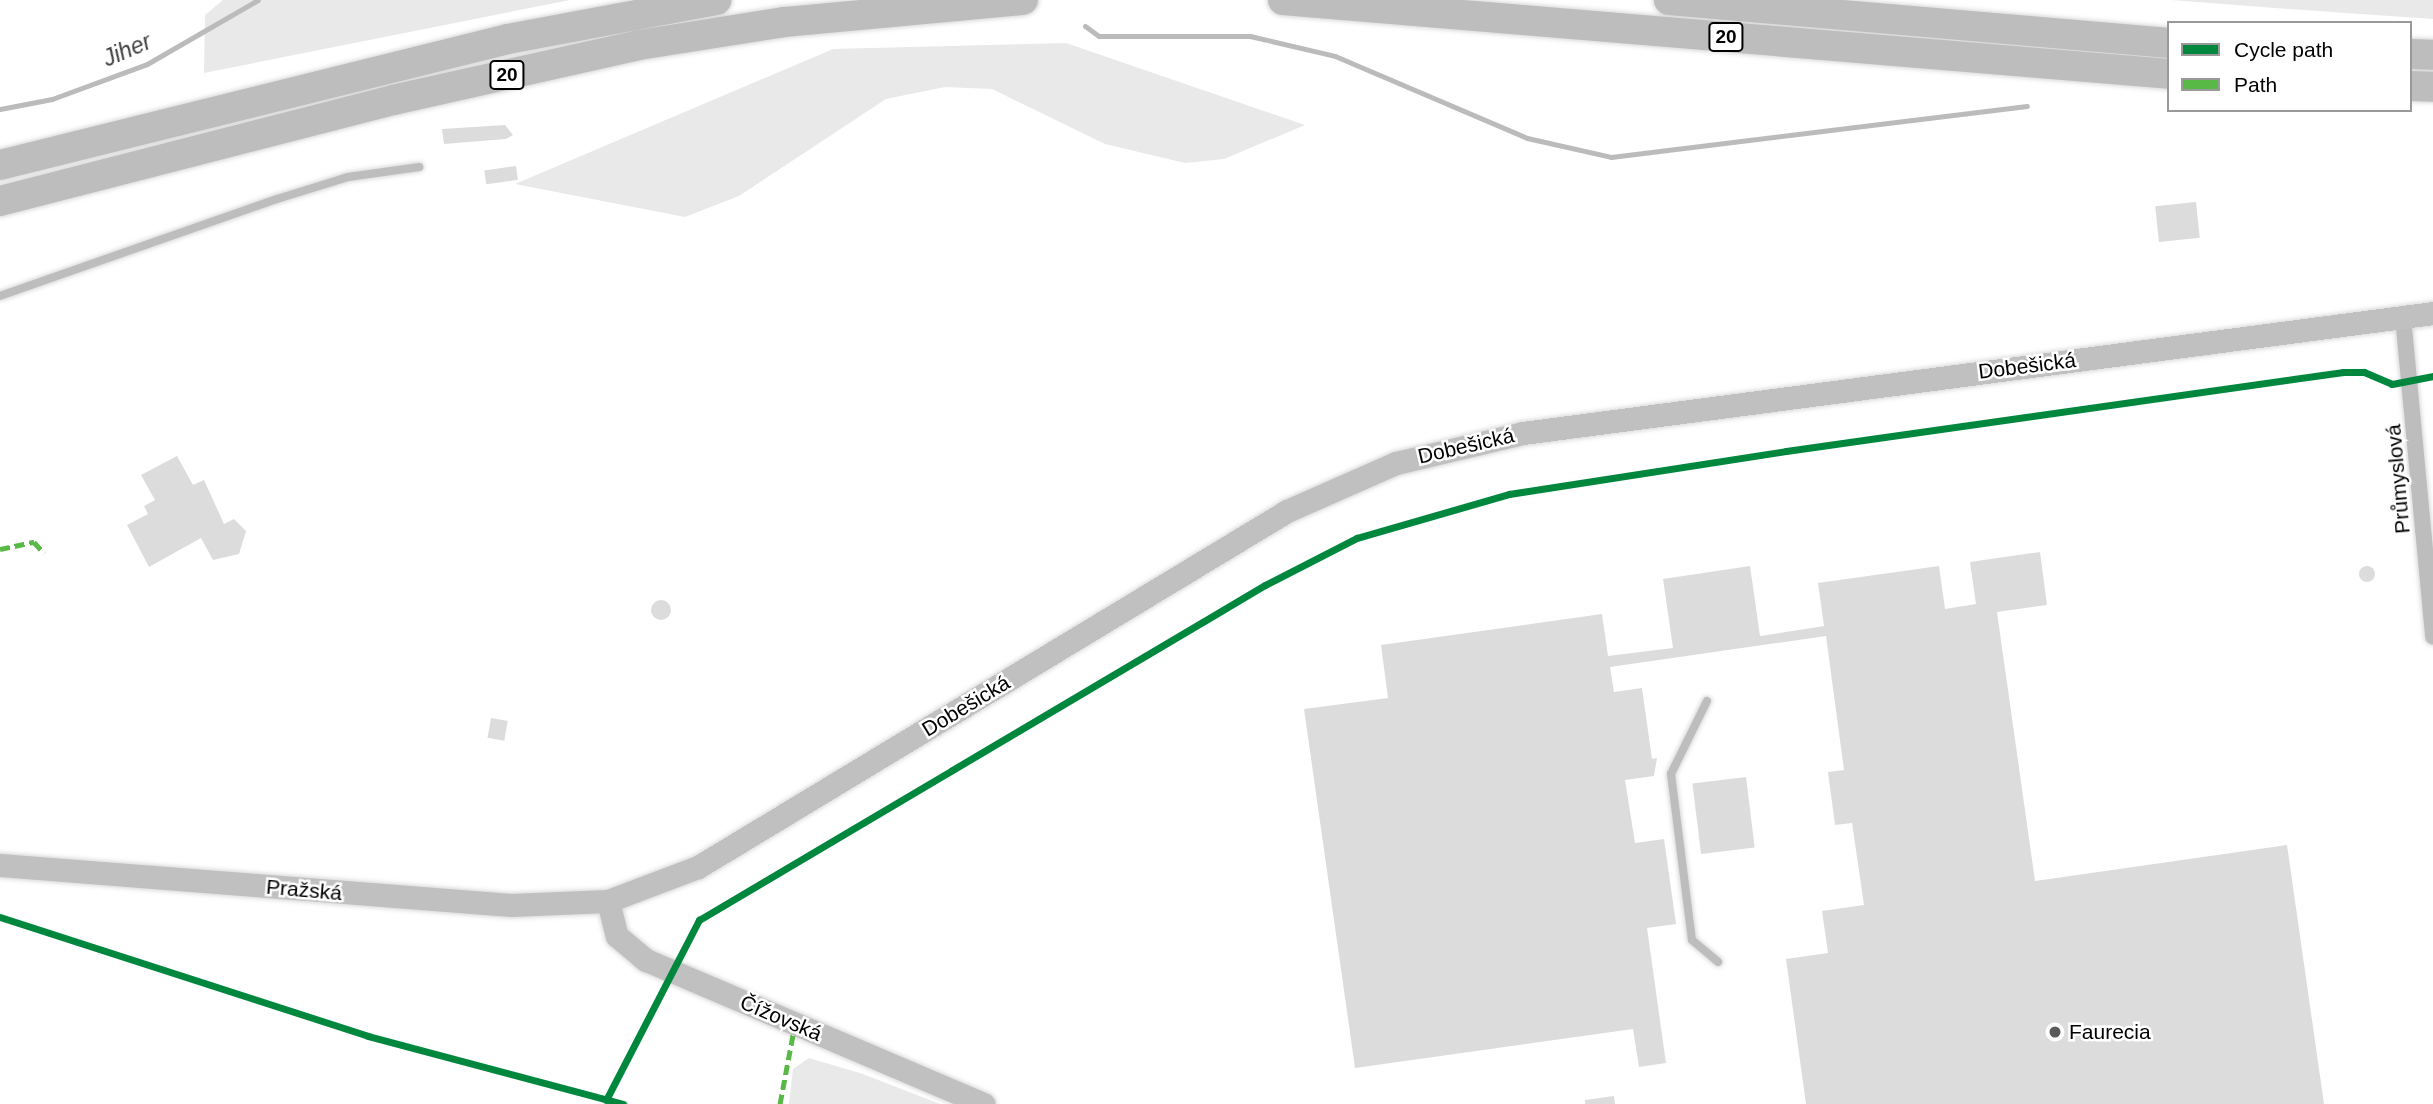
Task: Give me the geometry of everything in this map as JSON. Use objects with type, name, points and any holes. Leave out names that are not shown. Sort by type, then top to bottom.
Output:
[{"type":"highway","name":"20","points":[[0,165],[508,39],[716,0]]},
{"type":"highway","name":"20","points":[[0,201],[393,100],[639,45],[785,22],[1023,0]]},
{"type":"highway","name":"20","points":[[1283,0],[2167,74]]},
{"type":"highway","name":"20","points":[[1669,0],[2167,43]]},
{"type":"highway","points":[[2412,54],[2433,55]]},
{"type":"highway","points":[[2412,86],[2433,87]]},
{"type":"street","name":"Dobešická","points":[[608,901],[698,867],[1287,511],[1396,463],[1536,431],[2433,313]]},
{"type":"street","name":"Průmyslová","points":[[2403,317],[2433,637]]},
{"type":"street","name":"Pražská","points":[[0,865],[511,905],[608,901]]},
{"type":"street","name":"Čížovská","points":[[608,901],[617,936],[646,960],[984,1104]]},
{"type":"lane","points":[[0,296],[289,195],[348,177],[419,167]]},
{"type":"lane","points":[[1707,701],[1671,774],[1692,940],[1718,962]]},
{"type":"shaded area","points":[[223,0],[570,0],[204,73],[205,15]]},
{"type":"shaded area","points":[[2171,0],[2433,0],[2433,19],[2289,9]]},
{"type":"shaded area","points":[[1066,43],[1305,125],[1224,159],[1185,163],[1105,144],[992,89],[945,87],[886,99],[739,196],[685,217],[515,184],[833,49]]},
{"type":"shaded area","points":[[809,1058],[863,1074],[940,1104],[789,1104],[793,1069]]},
{"type":"building","points":[[505,125],[513,135],[506,139],[444,144],[442,129]]},
{"type":"building","points":[[516,166],[518,180],[486,184],[484,170]]},
{"type":"building","points":[[2196,202],[2200,238],[2159,242],[2155,206]]},
{"type":"building","points":[[177,456],[193,485],[204,480],[224,524],[234,519],[246,531],[239,554],[213,560],[201,538],[149,567],[127,525],[148,514],[144,506],[155,500],[141,475]]},
{"type":"building","points":[[2040,552],[2047,605],[1997,612],[2035,881],[2287,845],[2324,1104],[1806,1104],[1786,959],[1828,953],[1822,911],[1864,905],[1852,823],[1835,825],[1828,772],[1844,770],[1826,636],[1610,667],[1614,692],[1642,688],[1652,759],[1657,758],[1654,776],[1625,780],[1635,843],[1664,839],[1676,924],[1647,928],[1666,1063],[1639,1067],[1633,1029],[1355,1068],[1304,709],[1388,698],[1381,645],[1602,614],[1608,656],[1673,648],[1663,579],[1750,566],[1760,636],[1824,626],[1818,583],[1939,566],[1945,609],[1976,604],[1970,562]]},
{"type":"building","points":[[2364,566],[2370,566],[2375,574],[2373,580],[2364,582],[2359,577],[2359,571]]},
{"type":"building","points":[[661,600],[668,603],[671,610],[668,617],[661,620],[654,617],[651,610],[654,603]]},
{"type":"building","points":[[491,718],[508,721],[504,741],[488,738]]},
{"type":"building","points":[[1746,777],[1755,847],[1701,854],[1692,784]]},
{"type":"building","points":[[1614,1096],[1615,1104],[1585,1104],[1585,1100]]},
{"type":"waterway","name":"Jiher","points":[[0,109],[52,99],[147,64],[258,0]]},
{"type":"waterway","points":[[1085,26],[1099,36],[1250,36],[1335,56],[1527,138],[1611,157],[2027,106]]},
{"type":"marked path","points":[[0,549],[34,542],[44,553]]},
{"type":"marked path","points":[[780,1104],[795,1024]]},
{"type":"cycle path","points":[[606,1100],[699,920],[1265,585],[1357,538],[1509,494],[1786,451],[2343,372],[2364,372],[2392,384],[2433,376]]},
{"type":"cycle path","points":[[0,917],[368,1036],[623,1104]]},
{"type":"place","name":"Faurecia","points":[[2055,1032]]}]
